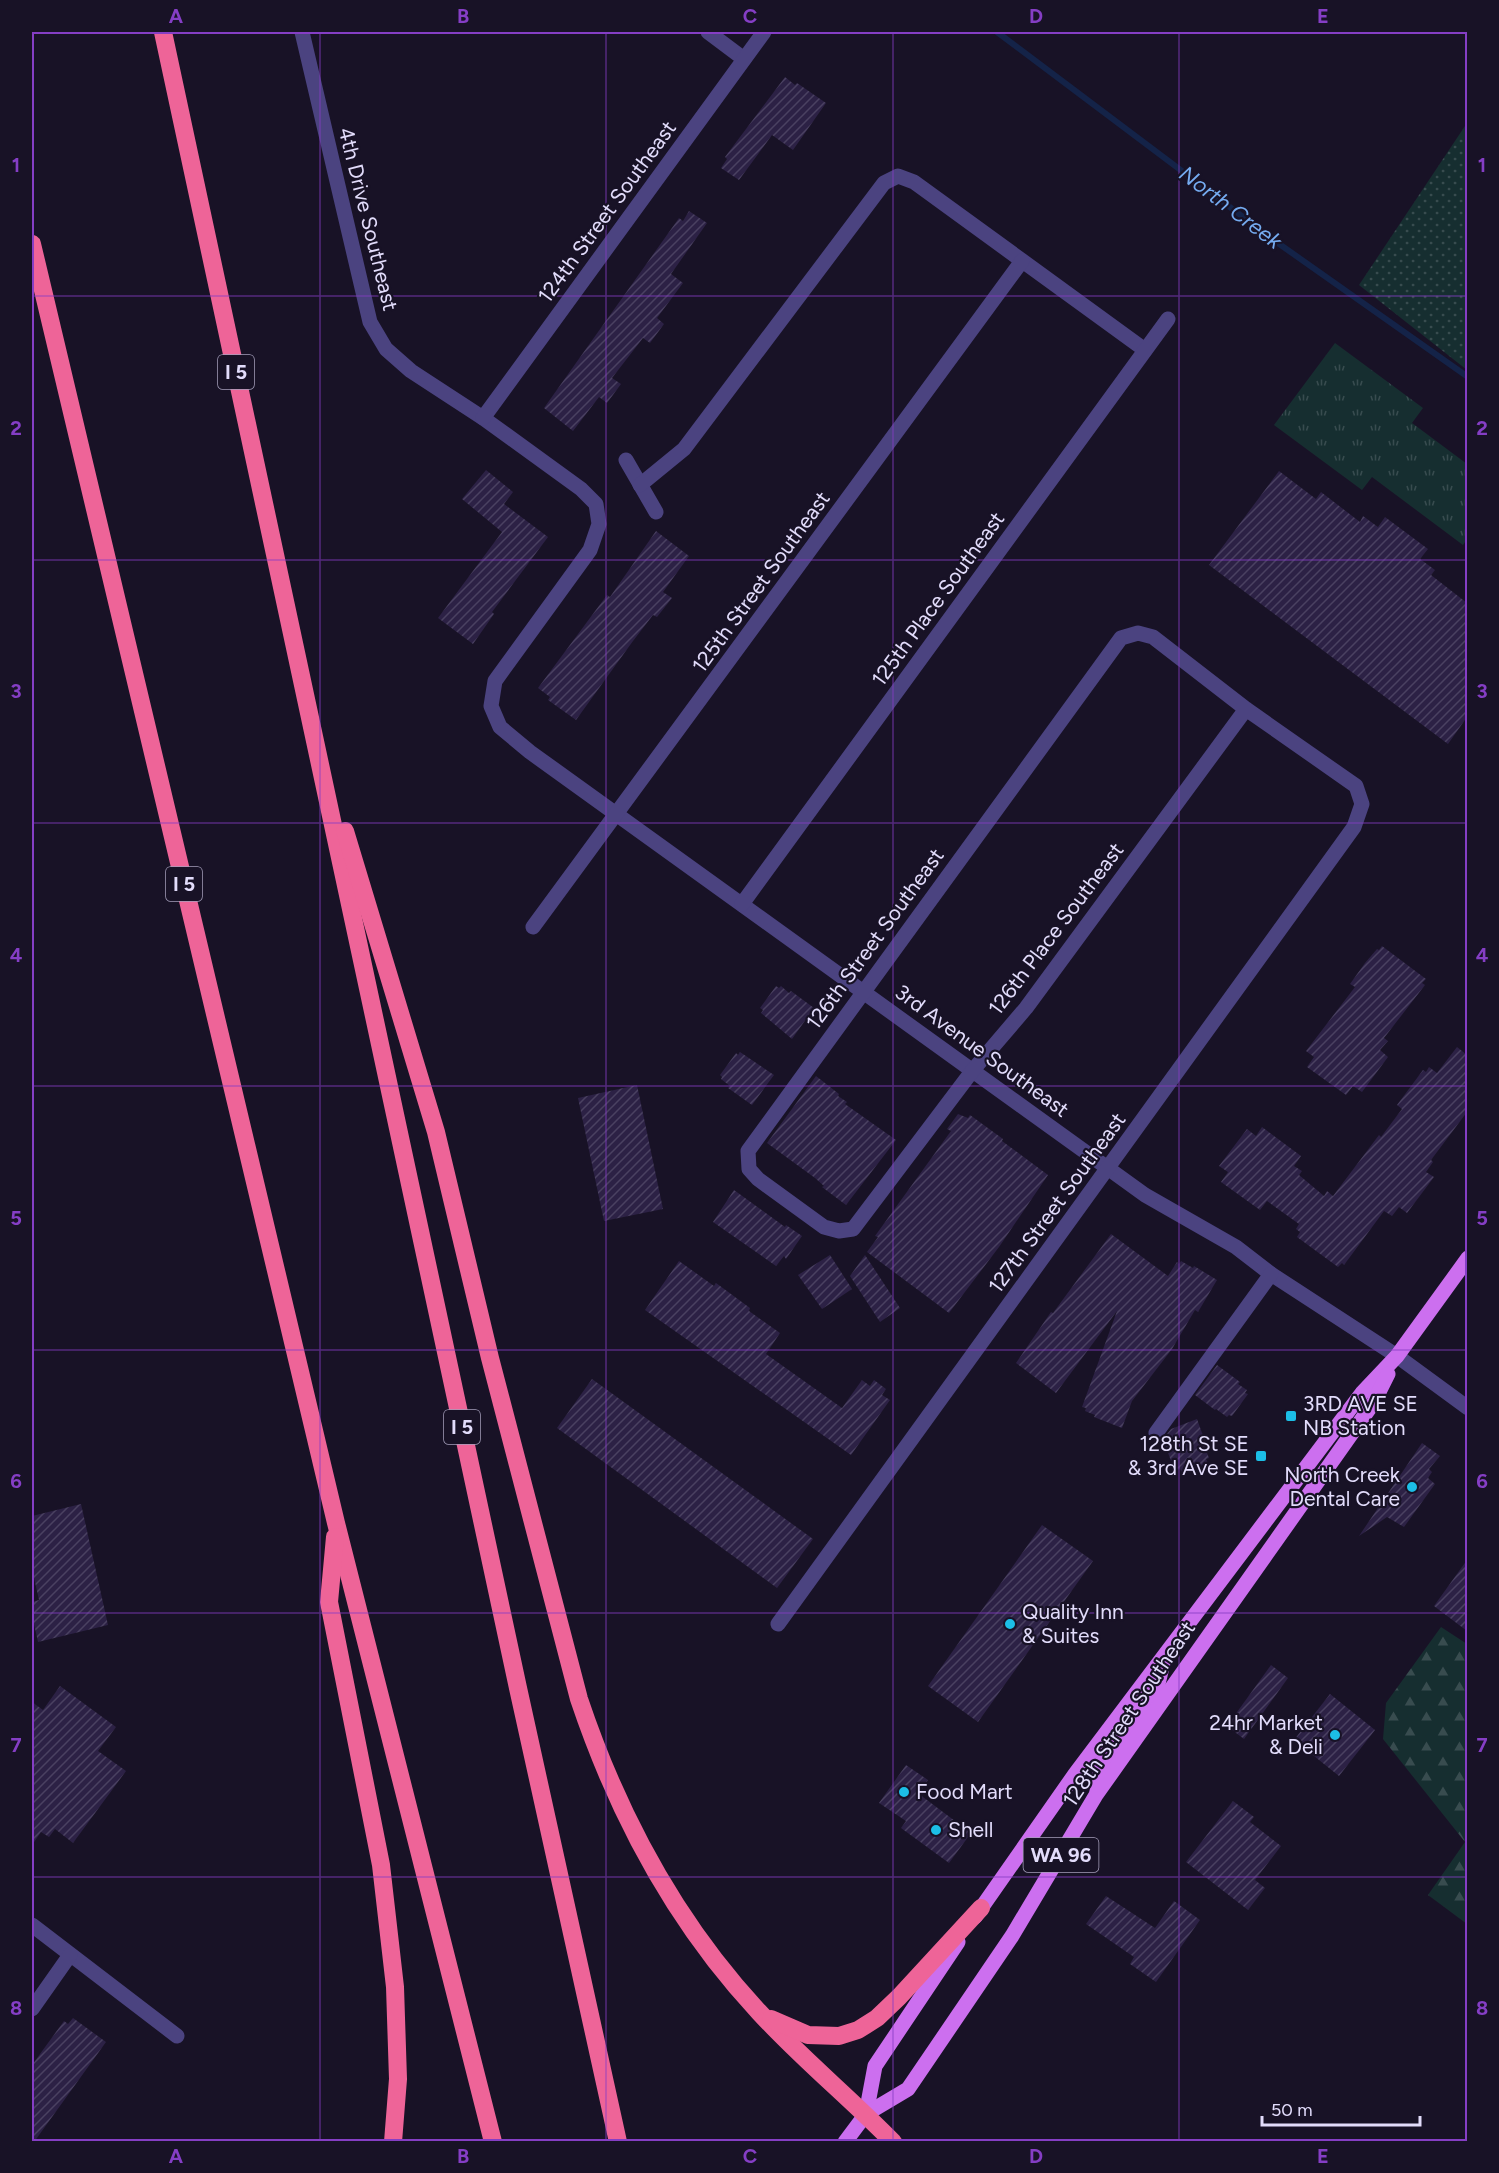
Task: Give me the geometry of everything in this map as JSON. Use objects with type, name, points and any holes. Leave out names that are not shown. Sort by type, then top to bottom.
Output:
[{"type":"highway","name":"I 5","points":[[163,32],[515,1676],[618,2142]]},
{"type":"highway","name":"I 5","points":[[32,244],[336,1523],[493,2142]]},
{"type":"highway","points":[[309,712],[436,1132],[496,1381],[579,1699],[594,1745],[635,1838],[663,1886],[696,1935],[759,2013],[893,2142]]},
{"type":"highway","points":[[336,1523],[329,1602],[381,1865],[395,1987],[398,2079],[393,2142]]},
{"type":"highway","points":[[759,2013],[808,2035],[839,2036],[858,2030],[877,2018],[900,1997],[981,1908]]},
{"type":"main road","name":"128th Street Southeast","points":[[866,2114],[875,2066],[981,1908],[1075,1774],[1362,1393],[1397,1356],[1467,1258]]},
{"type":"main road","name":"128th Street Southeast","points":[[845,2142],[866,2114],[908,2089],[1012,1936],[1096,1795],[1374,1402],[1397,1356]]},
{"type":"main road","points":[[1096,1795],[1102,1762],[1158,1684],[1166,1654]]},
{"type":"street","name":"4th Drive Southeast","points":[[302,32],[370,322],[386,349],[411,371],[483,418],[581,489],[596,504],[599,524],[590,550],[495,681],[491,706]]},
{"type":"street","points":[[708,32],[744,59]]},
{"type":"street","name":"124th Street Southeast","points":[[483,418],[764,32]]},
{"type":"street","points":[[640,485],[684,449],[884,183],[898,176],[914,182],[1145,350]]},
{"type":"street","name":"125th Street Southeast","points":[[533,927],[1022,261]]},
{"type":"street","name":"125th Place Southeast","points":[[742,904],[1168,319]]},
{"type":"street","points":[[626,460],[656,512]]},
{"type":"street","name":"126th Street Southeast","points":[[853,1229],[839,1231],[824,1227],[758,1179],[749,1169],[748,1151],[1121,638],[1138,633],[1153,637],[1246,709]]},
{"type":"street","name":"3rd Avenue Southeast","points":[[491,706],[500,727],[530,752],[1145,1195],[1236,1247],[1271,1274],[1397,1356],[1467,1407]]},
{"type":"street","name":"127th Street Southeast","points":[[778,1624],[1354,827],[1362,804],[1356,786],[1246,709]]},
{"type":"street","name":"126th Place Southeast","points":[[853,1229],[973,1070],[1026,1008],[1246,709]]},
{"type":"street","points":[[1156,1433],[1271,1274]]},
{"type":"street","points":[[32,1925],[177,2037]]},
{"type":"street","points":[[32,2009],[70,1954]]},
{"type":"green space","points":[[1467,123],[1467,370],[1359,285]]},
{"type":"green space","points":[[1335,343],[1423,408],[1412,423],[1467,464],[1467,539],[1463,545],[1372,477],[1362,490],[1274,425]]},
{"type":"green space","points":[[1441,1627],[1467,1644],[1467,1924],[1428,1895],[1465,1842],[1383,1739],[1386,1703]]},
{"type":"building","points":[[785,77],[826,103],[793,150],[772,135],[739,180],[721,168],[727,159],[725,157]]},
{"type":"building","points":[[689,211],[707,223],[671,274],[683,283],[657,318],[664,324],[650,343],[643,338],[612,378],[621,384],[607,403],[599,397],[573,431],[544,408],[679,218],[683,221]]},
{"type":"building","points":[[486,470],[513,492],[504,504],[548,537],[492,612],[494,614],[473,644],[438,618],[502,532],[462,499]]},
{"type":"building","points":[[1279,471],[1316,499],[1321,492],[1360,522],[1363,516],[1378,527],[1385,517],[1428,549],[1420,559],[1435,570],[1431,575],[1467,603],[1467,717],[1448,744],[1209,565]]},
{"type":"building","points":[[656,531],[689,556],[663,592],[672,598],[657,617],[653,615],[576,720],[548,700],[550,697],[538,688],[607,595],[610,597]]},
{"type":"building","points":[[1382,946],[1426,979],[1422,983],[1425,985],[1384,1038],[1388,1041],[1380,1050],[1388,1057],[1362,1092],[1353,1086],[1346,1095],[1307,1067],[1314,1057],[1306,1051],[1355,987],[1350,984],[1365,963]]},
{"type":"building","points":[[776,986],[779,988],[781,986],[789,993],[791,991],[814,1008],[792,1039],[761,1013],[763,1010],[760,1008]]},
{"type":"building","points":[[1457,1047],[1467,1055],[1467,1112],[1431,1160],[1433,1162],[1426,1172],[1434,1177],[1407,1213],[1399,1207],[1392,1216],[1384,1211],[1344,1265],[1342,1263],[1338,1267],[1297,1237],[1300,1232],[1296,1229],[1299,1224],[1267,1201],[1260,1210],[1221,1182],[1228,1172],[1219,1166],[1247,1129],[1256,1136],[1262,1127],[1301,1156],[1294,1166],[1302,1171],[1299,1175],[1324,1196],[1327,1191],[1333,1196],[1379,1135],[1381,1137],[1402,1109],[1397,1105],[1423,1070],[1426,1072],[1429,1067],[1437,1073]]},
{"type":"building","points":[[740,1052],[774,1075],[752,1105],[728,1088],[730,1086],[721,1079],[720,1075],[736,1053],[738,1055]]},
{"type":"building","points":[[816,1076],[839,1094],[838,1096],[847,1102],[845,1104],[896,1140],[846,1205],[822,1187],[824,1186],[815,1178],[767,1143]]},
{"type":"building","points":[[637,1085],[663,1209],[604,1221],[578,1098]]},
{"type":"building","points":[[958,1114],[968,1118],[970,1115],[1048,1175],[999,1247],[949,1313],[867,1252],[878,1237],[875,1236],[951,1131],[947,1129]]},
{"type":"building","points":[[734,1190],[785,1227],[786,1225],[802,1236],[786,1259],[784,1256],[776,1266],[713,1222]]},
{"type":"building","points":[[1111,1234],[1168,1276],[1177,1262],[1179,1264],[1181,1261],[1217,1280],[1198,1312],[1195,1310],[1172,1349],[1132,1401],[1122,1428],[1094,1417],[1095,1415],[1085,1411],[1086,1408],[1082,1407],[1117,1311],[1056,1393],[1016,1363],[1051,1312],[1053,1313]]},
{"type":"building","points":[[830,1255],[852,1289],[822,1309],[798,1275]]},
{"type":"building","points":[[865,1255],[900,1308],[880,1322],[850,1276]]},
{"type":"building","points":[[679,1261],[714,1286],[716,1283],[780,1333],[766,1354],[842,1408],[862,1380],[870,1386],[874,1380],[886,1389],[882,1395],[890,1400],[851,1455],[645,1310]]},
{"type":"building","points":[[1217,1365],[1247,1390],[1245,1393],[1248,1394],[1232,1416],[1227,1417],[1195,1395]]},
{"type":"building","points":[[592,1379],[813,1539],[777,1588],[557,1428]]},
{"type":"building","points":[[1197,1419],[1207,1447],[1205,1448],[1209,1458],[1206,1459],[1208,1463],[1182,1473],[1173,1460],[1171,1461],[1163,1439],[1171,1429]]},
{"type":"building","name":"North Creek Dental Care","points":[[1422,1443],[1440,1456],[1429,1469],[1432,1472],[1428,1478],[1435,1484],[1404,1527],[1387,1517],[1359,1536]]},
{"type":"building","points":[[81,1504],[108,1625],[38,1642],[32,1615],[32,1602],[39,1600],[32,1569],[32,1516]]},
{"type":"building","name":"Quality Inn & Suites","points":[[1042,1525],[1093,1561],[978,1722],[928,1686]]},
{"type":"building","points":[[1467,1560],[1467,1631],[1434,1606]]},
{"type":"building","points":[[1271,1665],[1288,1678],[1244,1739],[1227,1726]]},
{"type":"building","points":[[60,1686],[116,1727],[98,1751],[126,1771],[73,1843],[55,1829],[49,1837],[41,1832],[32,1845],[32,1702],[43,1710]]},
{"type":"building","name":"24hr Market & Deli","points":[[1330,1694],[1375,1730],[1339,1776],[1294,1740]]},
{"type":"building","name":"Shell","points":[[906,1765],[928,1780],[919,1794],[971,1833],[949,1863],[901,1828],[906,1821],[879,1803]]},
{"type":"building","points":[[1233,1801],[1254,1817],[1250,1822],[1281,1846],[1255,1880],[1265,1888],[1248,1910],[1186,1862]]},
{"type":"building","points":[[1106,1896],[1155,1928],[1174,1901],[1200,1920],[1156,1982],[1130,1964],[1134,1957],[1086,1924]]},
{"type":"building","points":[[73,2018],[106,2042],[32,2142],[32,2065],[64,2021],[68,2024]]},
{"type":"waterway","name":"North Creek","points":[[997,32],[1275,241],[1468,377]]},
{"type":"place","name":"3RD AVE SE NB Station","points":[[1291,1416]]},
{"type":"place","name":"128th St SE & 3rd Ave SE","points":[[1261,1456]]},
{"type":"place","name":"North Creek Dental Care","points":[[1412,1487]]},
{"type":"place","name":"Quality Inn & Suites","points":[[1010,1624]]},
{"type":"place","name":"24hr Market & Deli","points":[[1335,1735]]},
{"type":"place","name":"Food Mart","points":[[904,1792]]},
{"type":"place","name":"Shell","points":[[936,1830]]}]
